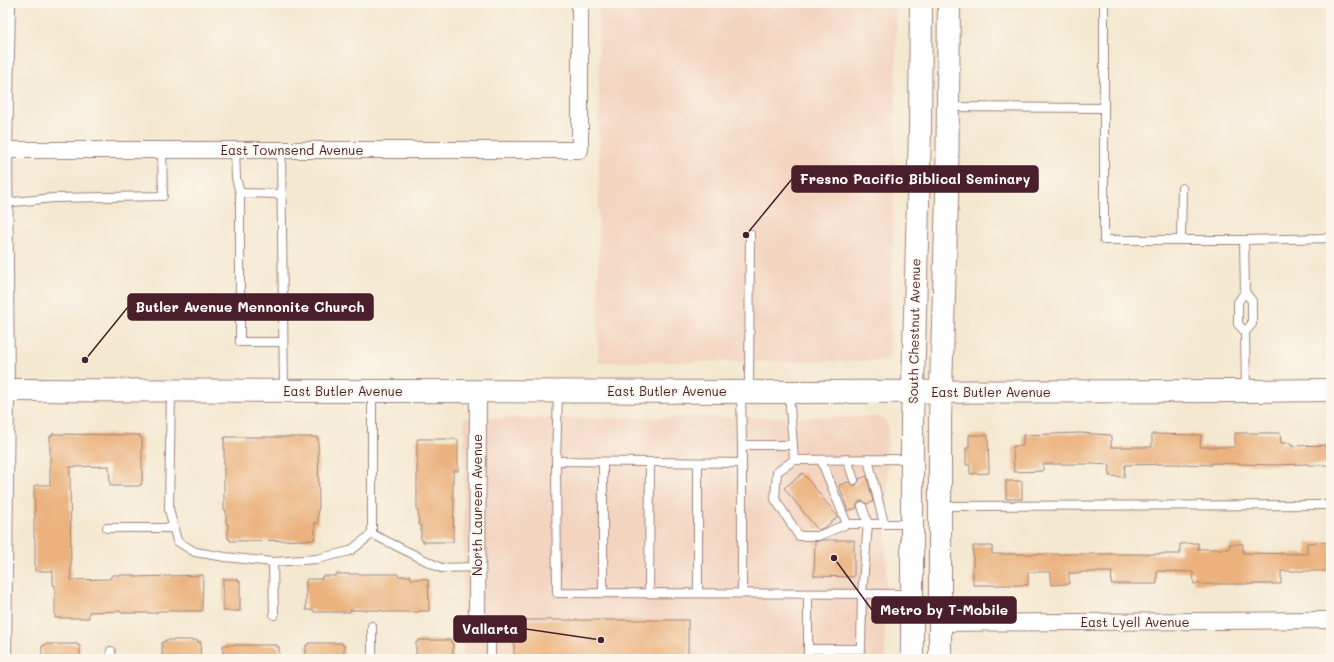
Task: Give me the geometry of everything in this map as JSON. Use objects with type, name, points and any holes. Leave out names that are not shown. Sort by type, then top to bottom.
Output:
[{"type":"street","points":[[3,659],[3,150],[7,3]]},
{"type":"street","name":"East Townsend Avenue","points":[[3,150],[580,150],[580,3]]},
{"type":"street","name":"South Chestnut Avenue","points":[[912,659],[912,459],[920,131],[921,3]]},
{"type":"street","points":[[940,659],[941,392],[949,3]]},
{"type":"street","name":"East Butler Avenue","points":[[4,390],[745,392],[1331,390]]},
{"type":"street","name":"North Laureen Avenue","points":[[477,619],[476,567],[478,391]]},
{"type":"street","name":"East Lyell Avenue","points":[[940,623],[1331,620]]},
{"type":"lane","points":[[1104,3],[1104,240],[1244,240],[1331,238]]},
{"type":"lane","points":[[948,107],[1104,108]]},
{"type":"lane","points":[[4,203],[53,198],[163,196],[162,150]]},
{"type":"lane","points":[[235,150],[236,178],[240,193],[240,342],[284,342]]},
{"type":"lane","points":[[281,150],[284,391]]},
{"type":"lane","points":[[1181,240],[1182,188]]},
{"type":"lane","points":[[240,193],[282,194]]},
{"type":"lane","points":[[742,593],[741,463],[745,392],[750,234]]},
{"type":"lane","points":[[1244,240],[1245,292],[1238,302],[1238,324],[1245,332],[1246,391]]},
{"type":"lane","points":[[1245,292],[1252,301],[1252,324],[1245,332]]},
{"type":"lane","points":[[171,391],[169,509],[177,541],[195,552],[273,562],[317,559],[350,551],[372,534]]},
{"type":"lane","points":[[372,391],[372,534]]},
{"type":"lane","points":[[558,391],[556,461],[557,593],[912,594]]},
{"type":"lane","points":[[789,392],[794,460]]},
{"type":"lane","points":[[742,446],[792,446]]},
{"type":"lane","points":[[847,459],[854,480]]},
{"type":"lane","points":[[868,459],[884,524]]},
{"type":"lane","points":[[912,459],[794,460],[777,472],[775,499],[799,536],[818,536],[847,524],[912,524]]},
{"type":"lane","points":[[821,460],[847,524]]},
{"type":"lane","points":[[556,461],[741,463]]},
{"type":"lane","points":[[603,462],[603,593]]},
{"type":"lane","points":[[649,593],[650,462]]},
{"type":"lane","points":[[698,463],[698,593]]},
{"type":"lane","points":[[940,506],[1331,505]]},
{"type":"lane","points":[[808,649],[861,649],[862,594],[868,524],[862,506]]},
{"type":"lane","points":[[107,528],[174,528]]},
{"type":"lane","points":[[372,534],[441,568],[476,567]]},
{"type":"lane","points":[[273,562],[274,615]]},
{"type":"lane","points":[[808,594],[808,659]]},
{"type":"lane","points":[[477,619],[491,632],[491,659]]},
{"type":"lane","points":[[372,626],[372,659]]},
{"type":"shaded area","points":[[599,3],[897,3],[890,356],[887,360],[598,362]]},
{"type":"shaded area","points":[[878,417],[885,420],[888,428],[885,659],[463,659],[464,418]]},
{"type":"building","points":[[1080,433],[1111,435],[1111,447],[1152,447],[1152,434],[1201,435],[1200,447],[1235,447],[1235,433],[1280,433],[1281,443],[1291,443],[1291,446],[1331,445],[1331,465],[1212,463],[1212,465],[1125,465],[1124,477],[1109,476],[1110,465],[1092,464],[1043,464],[1043,471],[1014,472],[1013,446],[1023,446],[1023,435]]},
{"type":"building","points":[[52,434],[140,435],[140,438],[142,438],[142,484],[140,484],[140,486],[110,486],[109,466],[70,467],[71,580],[110,579],[112,575],[135,575],[135,577],[203,575],[202,611],[157,611],[157,613],[121,613],[121,611],[89,612],[89,618],[55,618],[55,585],[53,585],[53,571],[35,571],[34,538],[34,487],[35,485],[50,485],[50,436],[52,436]]},
{"type":"building","points":[[969,435],[988,435],[989,473],[970,474],[970,465],[966,465],[966,448],[969,448]]},
{"type":"building","points":[[225,437],[318,438],[319,509],[318,523],[315,523],[314,540],[230,541],[230,539],[228,539],[228,524],[226,524],[226,510],[224,510]]},
{"type":"building","points":[[418,439],[458,440],[458,471],[453,471],[453,542],[423,542],[423,540],[421,540],[421,525],[419,525],[417,511]]},
{"type":"building","points":[[803,473],[838,517],[825,527],[818,530],[784,488]]},
{"type":"building","points":[[867,476],[873,502],[867,504],[860,501],[857,508],[848,511],[839,485],[849,482],[856,485],[859,479]]},
{"type":"building","points":[[1006,481],[1022,481],[1022,499],[1006,499]]},
{"type":"building","points":[[822,540],[854,540],[854,577],[814,576],[815,542]]},
{"type":"building","points":[[1331,542],[1331,571],[1281,571],[1281,584],[1194,584],[1193,572],[1157,571],[1157,584],[1111,584],[1112,572],[1082,572],[1069,573],[1069,584],[1051,585],[1051,572],[1028,572],[1028,585],[973,585],[973,546],[992,546],[992,554],[1180,554],[1180,544],[1198,543],[1198,549],[1229,549],[1230,544],[1243,544],[1243,553],[1307,554],[1307,543]]},
{"type":"building","points":[[336,574],[398,574],[398,576],[411,576],[411,579],[426,579],[428,580],[429,611],[384,612],[373,610],[350,610],[350,612],[314,612],[314,610],[306,610],[306,580],[322,579],[322,576],[336,576]]},
{"type":"building","points":[[223,579],[238,579],[238,581],[240,581],[240,611],[223,611]]},
{"type":"building","points":[[514,620],[688,620],[688,659],[514,659]]},
{"type":"building","points":[[165,640],[198,640],[198,642],[201,642],[200,658],[162,658],[162,642],[165,642]]},
{"type":"building","points":[[418,640],[451,640],[451,643],[453,643],[453,659],[416,658],[416,642],[418,642]]},
{"type":"building","points":[[308,643],[342,643],[342,645],[344,645],[344,659],[306,659],[306,645],[308,645]]},
{"type":"building","points":[[44,644],[78,644],[78,646],[80,646],[80,659],[42,659],[42,646],[44,646]]},
{"type":"building","points":[[223,645],[277,645],[277,647],[279,647],[279,659],[223,659]]},
{"type":"place","name":"Fresno Pacific Biblical Seminary","points":[[746,235]]},
{"type":"place","name":"Butler Avenue Mennonite Church","points":[[85,360]]},
{"type":"place","name":"Metro by T-Mobile","points":[[834,558]]},
{"type":"place","name":"Vallarta","points":[[601,640]]}]
